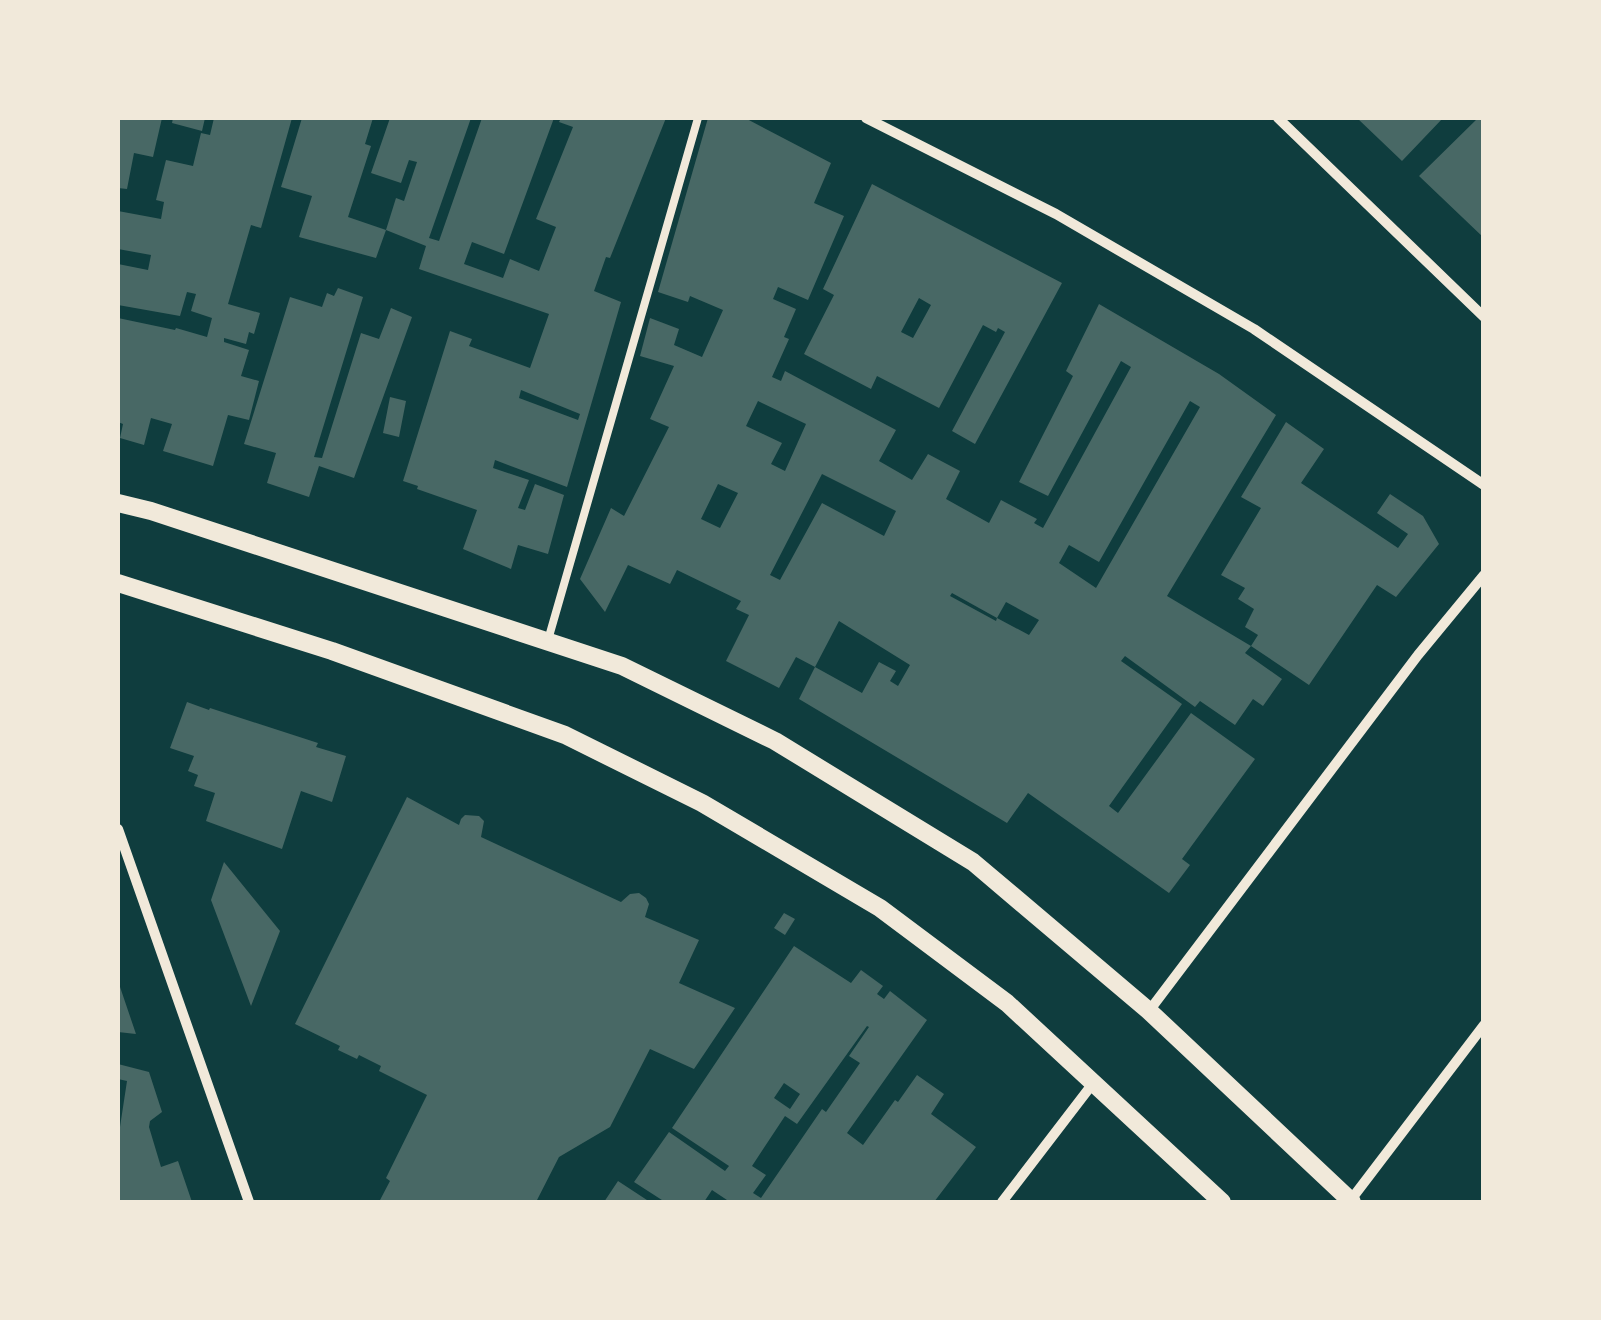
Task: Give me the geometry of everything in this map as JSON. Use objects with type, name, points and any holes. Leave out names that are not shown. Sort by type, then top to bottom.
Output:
[{"type":"street","points":[[866,118],[1056,214],[1254,328],[1484,485]]},
{"type":"street","points":[[1278,118],[1484,317]]},
{"type":"street","points":[[118,503],[622,666],[775,740],[973,862],[1149,1010],[1351,1202],[1484,1025]]},
{"type":"street","points":[[1149,1010],[1484,574]]},
{"type":"street","points":[[118,583],[332,651],[565,736],[702,803],[880,908],[1007,1003],[1222,1202]]},
{"type":"street","points":[[118,829],[249,1202]]},
{"type":"street","points":[[1002,1202],[1094,1082]]},
{"type":"lane","points":[[548,640],[698,118]]},
{"type":"building","points":[[118,118],[162,118],[153,157],[134,153],[127,189],[118,188]]},
{"type":"building","points":[[173,118],[205,118],[202,131],[172,123]]},
{"type":"building","points":[[214,118],[292,118],[261,228],[251,225],[228,304],[260,313],[254,334],[249,332],[246,344],[224,338],[224,342],[249,350],[241,376],[259,381],[249,420],[228,415],[213,466],[163,451],[172,424],[151,418],[144,445],[120,438],[123,424],[118,422],[118,318],[207,337],[212,318],[191,311],[196,294],[187,292],[180,316],[118,305],[118,264],[148,270],[151,255],[118,249],[118,211],[161,219],[164,202],[156,200],[166,160],[193,166],[201,133],[210,135]]},
{"type":"building","points":[[302,118],[373,118],[365,144],[371,146],[348,217],[386,230],[376,258],[299,237],[312,196],[281,187]]},
{"type":"building","points":[[390,118],[471,118],[429,238],[439,241],[482,118],[554,118],[504,254],[472,242],[464,264],[503,278],[510,259],[539,271],[556,227],[536,219],[573,127],[559,122],[561,118],[666,118],[594,291],[621,302],[567,487],[495,460],[493,468],[529,480],[518,508],[525,510],[535,484],[564,495],[548,554],[518,545],[511,569],[463,549],[477,510],[403,481],[450,331],[472,339],[469,346],[530,368],[549,314],[419,269],[426,246],[386,230],[396,198],[404,201],[417,162],[409,160],[401,183],[371,173]],"holes":[[[521,390],[580,414],[578,420],[519,398]]]},
{"type":"building","points":[[708,118],[745,118],[831,163],[814,203],[844,216],[808,300],[778,287],[773,299],[796,309],[784,337],[789,339],[772,377],[781,381],[785,371],[896,430],[879,461],[912,480],[928,454],[960,471],[946,499],[989,523],[1001,500],[1037,519],[1034,523],[1043,528],[1131,367],[1121,361],[1048,496],[1019,482],[1073,376],[1066,371],[1099,304],[1219,374],[1276,415],[1167,596],[1251,646],[1245,653],[1282,679],[1263,706],[1253,699],[1235,725],[1200,701],[1195,707],[1125,656],[1121,661],[1182,704],[1109,806],[1118,813],[1191,713],[1255,759],[1182,859],[1190,865],[1169,893],[1028,793],[1007,823],[799,699],[815,667],[796,657],[779,688],[726,661],[749,615],[736,609],[741,601],[677,570],[670,584],[628,565],[605,612],[580,579],[611,508],[624,516],[669,427],[650,419],[674,366],[640,356],[650,318],[679,329],[674,345],[702,357],[723,310],[690,296],[688,302],[658,292]],"holes":[[[758,401],[806,424],[785,471],[771,464],[782,443],[746,426]],[[1190,401],[1200,407],[1096,588],[1059,563],[1069,545],[1099,562]],[[822,474],[896,511],[884,536],[822,503],[780,580],[770,575]],[[718,484],[738,493],[720,528],[701,519]],[[952,593],[997,618],[996,621],[950,596]],[[1006,602],[1039,620],[1029,635],[997,618]],[[839,621],[910,665],[898,686],[890,681],[896,671],[879,662],[862,693],[815,667]]]},
{"type":"building","points":[[1357,118],[1443,118],[1402,161]]},
{"type":"building","points":[[1478,118],[1484,118],[1484,238],[1419,176]]},
{"type":"building","points":[[872,184],[1062,283],[975,444],[952,431],[1005,332],[983,325],[939,408],[877,376],[871,389],[804,354],[834,295],[823,289]],"holes":[[[919,298],[931,305],[913,338],[901,332]]]},
{"type":"building","points":[[338,288],[363,297],[314,457],[322,458],[361,333],[379,339],[391,308],[412,317],[354,478],[319,466],[309,497],[267,483],[276,453],[244,444],[290,297],[322,307],[327,293],[334,296]]},
{"type":"building","points":[[390,397],[406,401],[399,437],[383,433]]},
{"type":"building","points":[[1286,422],[1324,449],[1301,483],[1398,548],[1408,534],[1377,513],[1390,494],[1423,516],[1439,544],[1396,597],[1377,585],[1309,685],[1251,646],[1258,635],[1245,627],[1254,609],[1238,599],[1245,588],[1221,575],[1261,508],[1241,497]]},
{"type":"building","points":[[187,702],[318,743],[316,747],[346,756],[332,802],[301,791],[282,849],[206,821],[215,793],[194,786],[198,775],[188,771],[194,756],[170,748]]},
{"type":"building","points":[[407,797],[459,825],[465,815],[479,816],[484,821],[481,837],[621,902],[630,894],[639,893],[649,904],[645,917],[699,940],[679,983],[735,1008],[694,1069],[650,1049],[610,1127],[559,1157],[536,1202],[379,1202],[390,1181],[386,1178],[427,1095],[379,1071],[381,1066],[338,1050],[340,1046],[295,1024]]},
{"type":"building","points":[[224,862],[280,931],[251,1006],[211,900]]},
{"type":"building","points":[[784,913],[795,919],[785,935],[774,928]]},
{"type":"building","points":[[794,946],[851,983],[861,970],[883,986],[877,994],[884,999],[890,991],[927,1020],[847,1133],[863,1145],[917,1075],[944,1094],[931,1114],[976,1147],[934,1202],[730,1202],[712,1190],[704,1202],[665,1202],[634,1182],[669,1132],[725,1171],[729,1166],[672,1128]],"holes":[[[867,1026],[849,1056],[860,1063],[826,1112],[822,1109],[761,1198],[753,1193],[766,1175],[752,1166],[785,1116],[797,1124]],[[784,1083],[800,1094],[790,1109],[774,1098]]]},
{"type":"building","points":[[118,981],[136,1034],[118,1032]]},
{"type":"building","points":[[118,1064],[149,1072],[162,1112],[150,1121],[149,1127],[161,1167],[178,1161],[192,1202],[118,1202],[118,1140],[127,1081],[118,1079]]},
{"type":"building","points":[[618,1181],[650,1202],[604,1202]]}]
